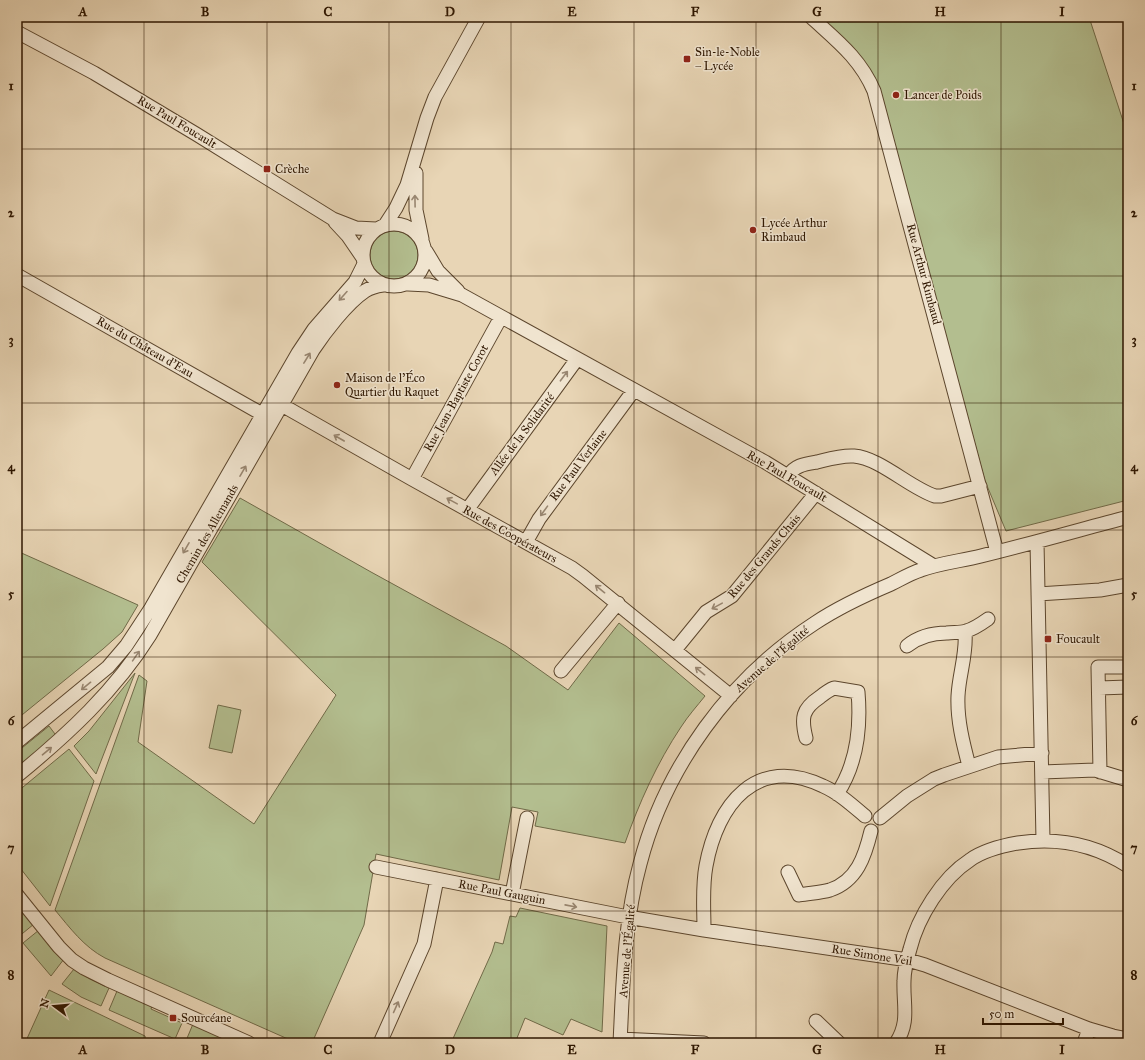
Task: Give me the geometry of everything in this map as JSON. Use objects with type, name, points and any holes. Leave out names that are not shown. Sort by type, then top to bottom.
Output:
[{"type":"street","points":[[418,154],[415,203],[417,223],[424,245],[426,260],[416,279],[408,284],[394,287],[383,285],[369,274],[363,261],[366,241],[381,227],[400,201],[408,185],[434,97],[479,17]]},
{"type":"street","name":"Rue Arthur Rimbaud","points":[[811,17],[843,45],[857,61],[870,82],[875,95],[997,552]]},
{"type":"street","name":"Rue Paul Foucault","points":[[17,32],[94,73],[333,219],[356,228],[381,227]]},
{"type":"street","name":"Rue Paul Foucault","points":[[333,219],[348,236],[363,261]]},
{"type":"street","points":[[381,227],[394,224],[406,226],[416,232],[424,245]]},
{"type":"street","name":"Rue Paul Foucault","points":[[424,245],[438,271],[462,295]]},
{"type":"street","name":"Chemin des Allemands","points":[[17,776],[78,723],[110,689],[131,663],[150,635],[276,402],[309,336],[355,282],[363,261]]},
{"type":"street","name":"Rue du Château d'Eau","points":[[17,275],[268,417]]},
{"type":"street","name":"Rue Paul Foucault","points":[[408,284],[429,285],[462,295],[788,476],[934,566]]},
{"type":"street","name":"Chemin des Allemands","points":[[276,402],[312,350],[335,322],[361,294],[372,287],[383,285]]},
{"type":"street","name":"Rue Jean-Baptiste Corot","points":[[412,479],[501,317]]},
{"type":"street","name":"Allée de la Solidarité","points":[[467,510],[577,359]]},
{"type":"street","name":"Rue Paul Verlaine","points":[[526,542],[539,519],[634,390]]},
{"type":"street","name":"Rue des Coopérateurs","points":[[276,402],[578,572],[731,696]]},
{"type":"street","name":"Chemin des Allemands","points":[[17,742],[103,671],[126,646],[151,608],[268,417]]},
{"type":"street","points":[[788,476],[793,469],[800,465],[844,456],[854,456],[868,459],[934,496],[941,496],[980,486]]},
{"type":"street","name":"Rue des Grands Chais","points":[[675,650],[706,612],[732,596],[816,493]]},
{"type":"street","points":[[934,566],[1037,542],[1128,517]]},
{"type":"street","points":[[1037,542],[1044,840]]},
{"type":"street","name":"Avenue de l'Égalité","points":[[620,1041],[628,917],[636,879],[645,846],[663,800],[691,747],[713,717],[731,696],[763,664],[815,623],[861,597],[918,570],[934,566]]},
{"type":"street","points":[[1038,594],[1100,590],[1128,585]]},
{"type":"street","points":[[561,671],[618,604]]},
{"type":"street","points":[[907,646],[916,639],[929,635],[965,632],[988,620]]},
{"type":"street","points":[[965,632],[966,650],[959,688],[958,711],[969,766]]},
{"type":"street","points":[[1100,772],[1098,667],[1128,667]]},
{"type":"street","points":[[1099,688],[1128,687]]},
{"type":"street","points":[[806,738],[803,725],[804,716],[811,704],[834,688],[858,692],[859,722],[856,747],[847,776],[837,794]]},
{"type":"street","points":[[880,818],[908,796],[934,779],[989,759],[1004,756],[1042,753]]},
{"type":"street","points":[[1042,772],[1090,770],[1128,780]]},
{"type":"street","points":[[704,930],[705,872],[709,852],[719,824],[728,809],[743,790],[758,781],[783,777],[796,777],[809,780],[837,794],[865,816]]},
{"type":"street","points":[[868,814],[876,814],[880,818],[881,823],[879,828],[874,831],[866,829],[864,826],[863,821],[865,816],[868,814]]},
{"type":"street","points":[[512,894],[527,818]]},
{"type":"street","points":[[788,872],[799,895],[834,888],[846,881],[858,868],[864,856],[871,831]]},
{"type":"street","points":[[896,1043],[902,1035],[905,1021],[904,979],[913,938],[927,908],[950,877],[964,864],[978,855],[998,847],[1044,840],[1073,843],[1089,847],[1108,854],[1128,866]]},
{"type":"street","name":"Rue Paul Gauguin","points":[[376,867],[628,917]]},
{"type":"street","points":[[380,1043],[424,944],[437,880]]},
{"type":"street","points":[[17,894],[66,954],[84,968],[249,1043]]},
{"type":"street","name":"Rue Simone Veil","points":[[628,917],[704,930],[908,960],[925,965],[1090,1028],[1113,1036],[1128,1039]]},
{"type":"street","points":[[816,1021],[839,1043]]},
{"type":"street","points":[[1084,1043],[1090,1028]]},
{"type":"street","points":[[620,1041],[704,1043]]},
{"type":"green space","points":[[819,17],[1089,17],[1128,136],[1128,500],[1006,531],[985,481],[880,95]]},
{"type":"green space","points":[[394,231],[403,233],[411,238],[416,246],[418,255],[416,264],[411,272],[403,277],[394,279],[385,277],[377,272],[372,264],[370,255],[372,246],[377,238],[385,233]]},
{"type":"green space","points":[[240,498],[506,646],[568,690],[619,623],[705,696],[684,723],[656,769],[636,813],[625,843],[535,826],[538,812],[512,807],[499,880],[376,854],[364,925],[312,1043],[297,1043],[97,954],[84,943],[55,910],[139,675],[147,681],[138,742],[254,824],[336,695],[202,562]]},
{"type":"green space","points":[[17,551],[138,605],[122,632],[17,719]]},
{"type":"green space","points":[[135,673],[96,774],[74,746],[89,731]]},
{"type":"green space","points":[[218,705],[241,710],[232,753],[209,748]]},
{"type":"green space","points":[[49,726],[58,738],[17,771],[17,752]]},
{"type":"green space","points":[[69,749],[94,781],[50,906],[17,864],[17,792]]},
{"type":"green space","points":[[17,903],[34,924],[17,938]]},
{"type":"green space","points":[[520,908],[607,926],[602,1032],[571,1019],[563,1035],[525,1018],[515,1043],[451,1043],[492,952],[495,942],[503,944],[510,916],[516,917]]},
{"type":"green space","points":[[39,930],[64,959],[51,976],[23,943]]},
{"type":"green space","points":[[74,969],[109,988],[101,1006],[81,997],[62,984]]},
{"type":"green space","points":[[49,990],[145,1036],[146,1043],[25,1043]]},
{"type":"green space","points":[[117,991],[152,1006],[151,1009],[182,1023],[175,1039],[109,1010]]},
{"type":"green space","points":[[193,1024],[236,1043],[185,1043]]},
{"type":"place","name":"Sin-le-Noble – Lycée","points":[[687,59]]},
{"type":"place","name":"Lancer de Poids","points":[[896,95]]},
{"type":"place","name":"Crèche","points":[[267,169]]},
{"type":"place","name":"Lycée Arthur Rimbaud","points":[[753,230]]},
{"type":"place","name":"Maison de l'Éco Quartier du Raquet","points":[[337,385]]},
{"type":"place","name":"Foucault","points":[[1048,639]]},
{"type":"place","name":"Sourcéane","points":[[173,1018]]}]
